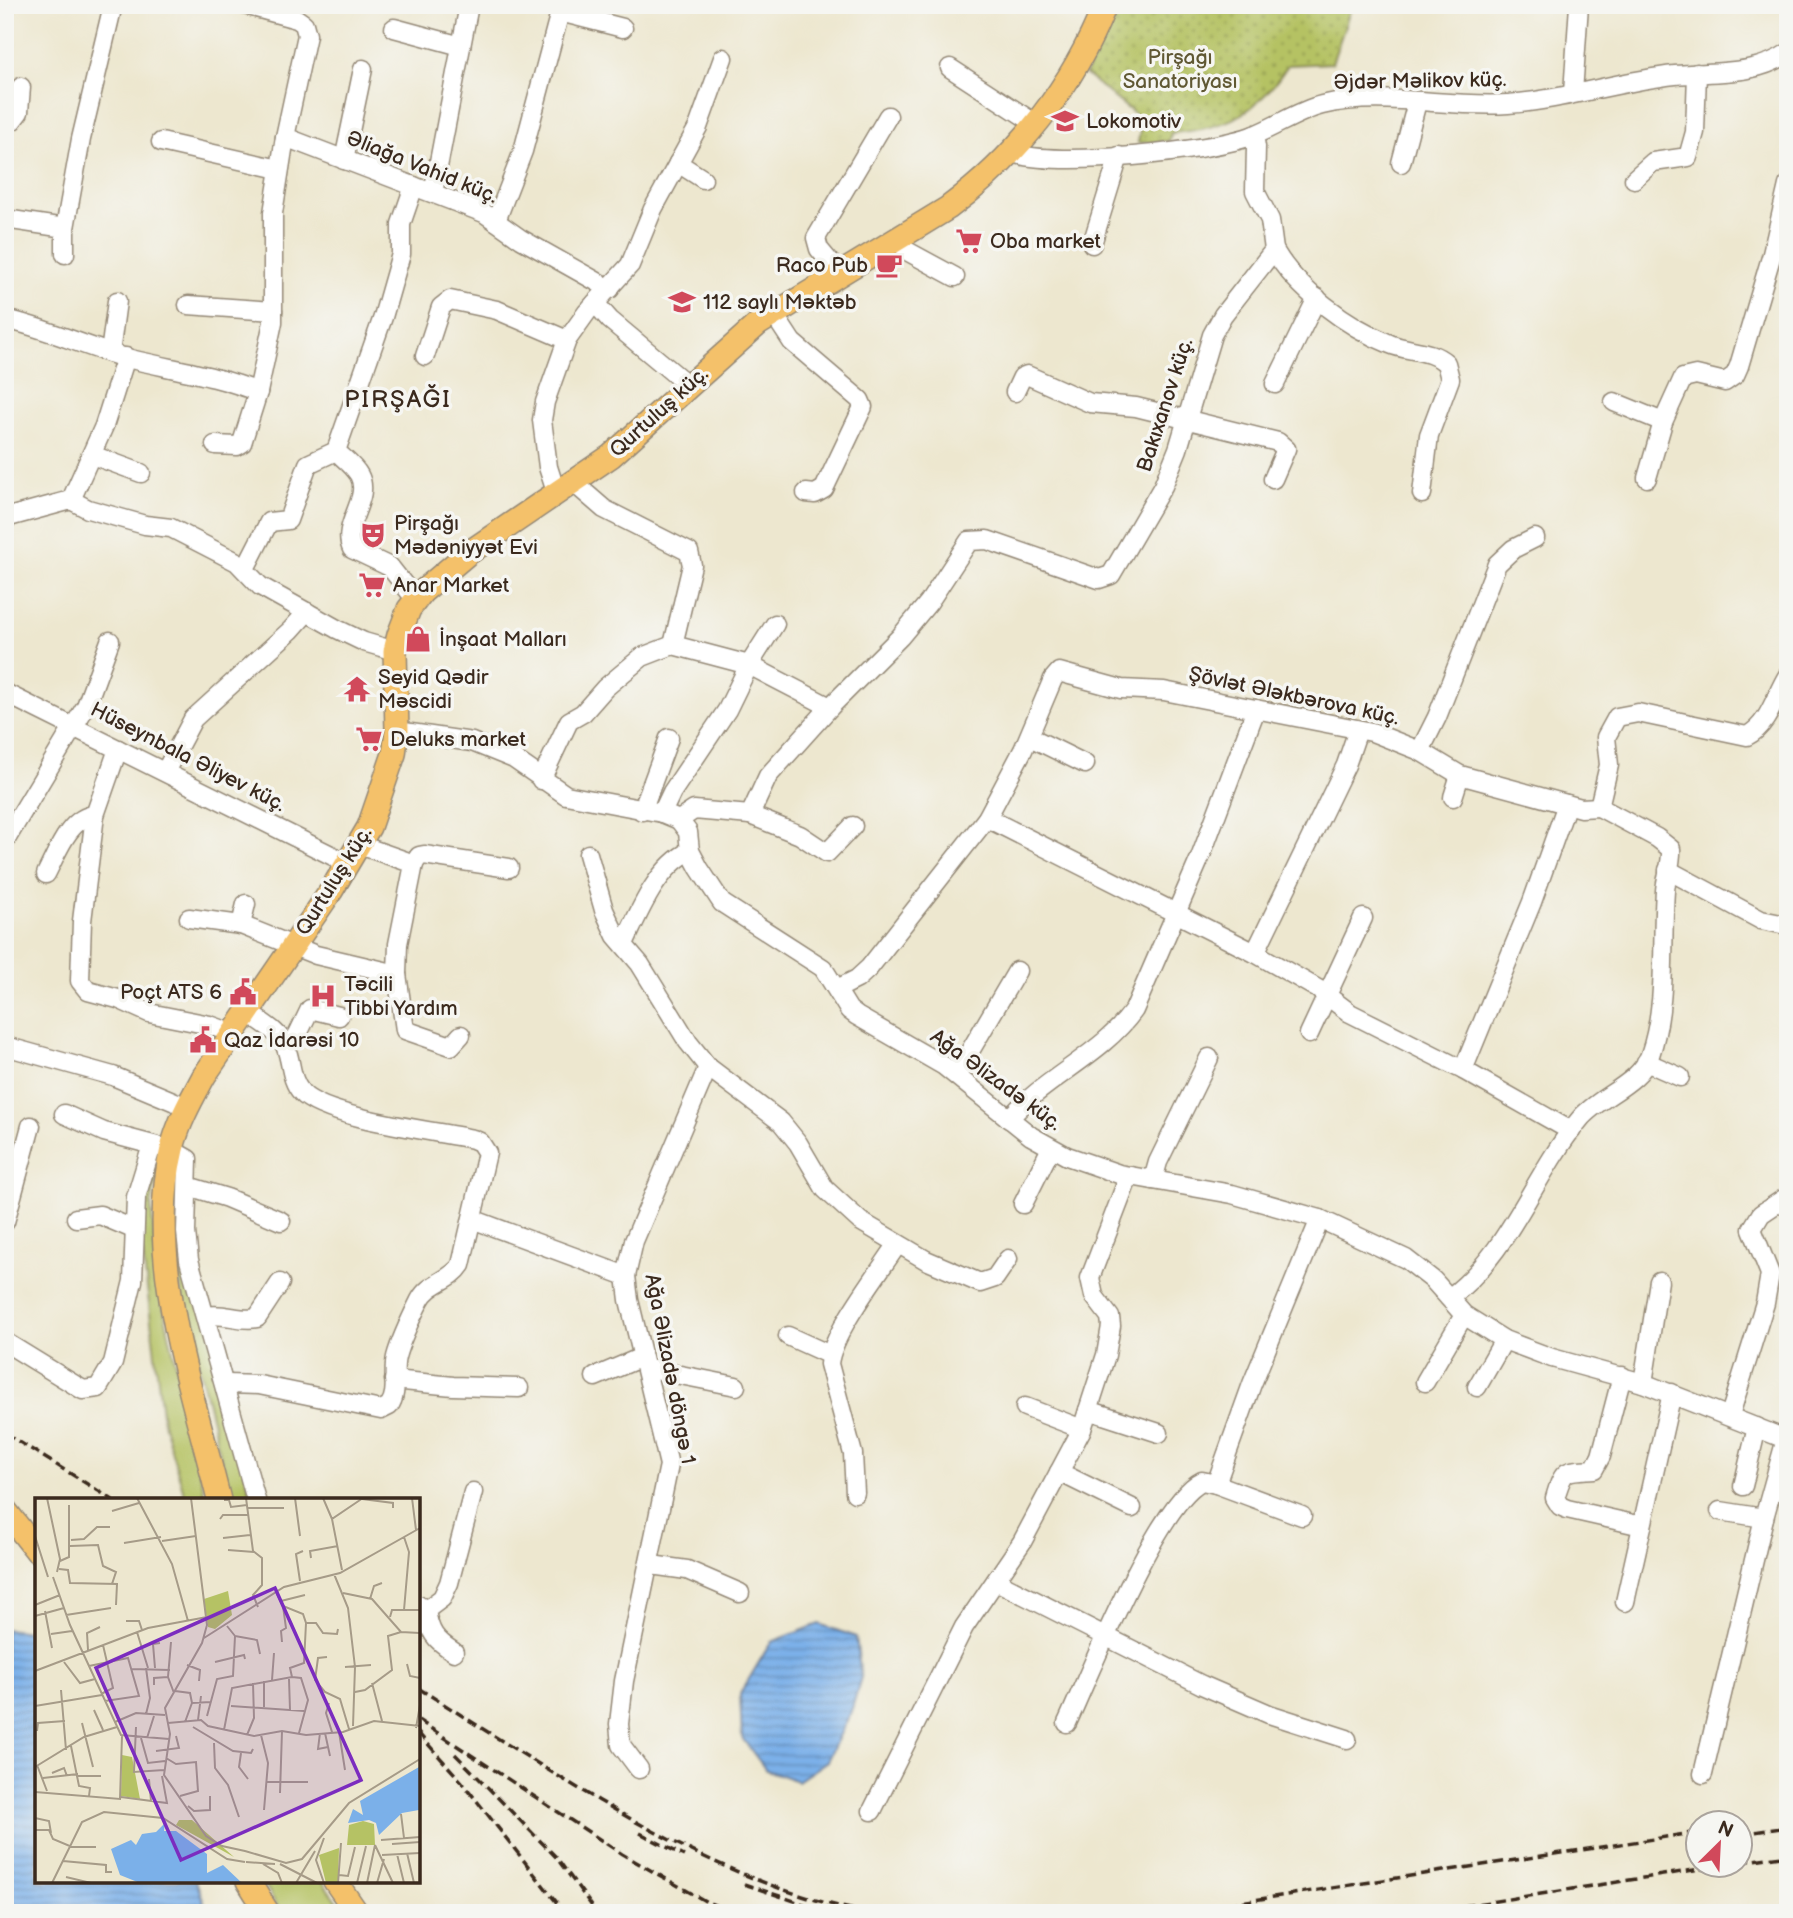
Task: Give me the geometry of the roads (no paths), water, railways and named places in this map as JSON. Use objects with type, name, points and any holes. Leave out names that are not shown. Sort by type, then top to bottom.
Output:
[{"type":"main road","name":"Qurtuluş küç.","points":[[219,1498],[183,1349],[168,1271],[162,1148],[232,1033],[354,855],[389,775],[397,731],[395,651],[404,619],[416,600],[467,554],[611,456],[746,333],[773,313],[898,239],[976,187],[1013,153],[1036,124],[1085,49],[1105,5]]},
{"type":"main road","points":[[5,1510],[35,1548]]},
{"type":"main road","points":[[249,1883],[268,1913]]},
{"type":"main road","points":[[336,1883],[357,1913]]},
{"type":"street","points":[[65,254],[65,228],[81,139],[113,5]]},
{"type":"street","points":[[215,445],[237,446],[242,443],[267,362],[272,312],[271,235],[279,169],[307,30],[298,19],[246,5]]},
{"type":"street","points":[[433,193],[469,5]]},
{"type":"street","points":[[1573,93],[1579,5]]},
{"type":"street","points":[[496,221],[523,151],[561,9],[623,28]]},
{"type":"street","points":[[394,28],[461,46]]},
{"type":"street","points":[[673,645],[692,565],[689,552],[566,489],[548,467],[542,420],[545,402],[567,340],[595,303],[623,276],[638,251],[653,209],[698,127],[723,58]]},
{"type":"street","name":"Əjdər Məlikov küç.","points":[[1013,153],[1032,158],[1119,156],[1202,149],[1254,135],[1320,106],[1352,102],[1508,104],[1653,78],[1748,69],[1786,59]]},
{"type":"street","points":[[950,68],[1036,124]]},
{"type":"street","points":[[344,160],[363,69]]},
{"type":"street","points":[[1634,180],[1653,162],[1688,157],[1695,132],[1697,73]]},
{"type":"street","points":[[5,122],[12,121],[19,113],[21,87]]},
{"type":"street","points":[[1401,163],[1417,102]]},
{"type":"street","points":[[840,274],[819,249],[816,238],[888,116]]},
{"type":"street","points":[[1254,135],[1255,191],[1270,220],[1274,250],[1317,298],[1389,344],[1429,353],[1446,363],[1450,379],[1429,435],[1422,494]]},
{"type":"street","name":"Əliağa Vahid küç.","points":[[285,137],[433,193],[496,221],[521,239],[610,289]]},
{"type":"street","points":[[161,142],[279,169]]},
{"type":"street","points":[[1091,244],[1119,156]]},
{"type":"street","points":[[678,163],[703,179]]},
{"type":"street","points":[[1647,478],[1663,422],[1683,378],[1696,375],[1725,382],[1735,375],[1766,276],[1788,185]]},
{"type":"street","points":[[245,569],[269,522],[288,520],[308,464],[335,451],[383,317],[401,254],[401,224],[414,186]]},
{"type":"street","points":[[5,219],[65,228]]},
{"type":"street","points":[[898,239],[907,251],[956,277]]},
{"type":"street","name":"Bakıxanov küç.","points":[[750,815],[768,776],[830,707],[900,637],[929,602],[970,541],[987,540],[1099,579],[1107,579],[1138,533],[1163,486],[1178,449],[1212,335],[1223,315],[1274,250]]},
{"type":"street","points":[[1275,384],[1317,298]]},
{"type":"street","points":[[425,356],[442,307],[450,300],[497,310],[567,340]]},
{"type":"street","points":[[71,500],[92,455],[118,355],[117,301]]},
{"type":"street","points":[[595,303],[611,320],[689,386]]},
{"type":"street","points":[[188,305],[272,312]]},
{"type":"street","points":[[773,313],[792,342],[860,400],[863,407],[824,489],[820,493],[806,493]]},
{"type":"street","points":[[5,318],[118,355],[214,376],[258,392]]},
{"type":"street","points":[[1015,392],[1022,377],[1027,375],[1090,403],[1136,407],[1283,445],[1285,454],[1273,479]]},
{"type":"street","points":[[1614,402],[1663,422]]},
{"type":"street","points":[[335,451],[357,472],[362,485],[348,540],[352,549],[390,568],[416,600]]},
{"type":"street","points":[[92,455],[141,473]]},
{"type":"street","points":[[5,518],[71,500],[88,509],[172,528],[224,555],[245,569],[261,586],[352,637],[395,651]]},
{"type":"street","points":[[1420,751],[1437,717],[1497,564],[1513,549],[1535,538]]},
{"type":"street","points":[[165,772],[193,719],[291,630],[307,612]]},
{"type":"street","points":[[662,813],[672,792],[727,710],[749,665],[775,624]]},
{"type":"street","points":[[5,841],[76,726],[110,641]]},
{"type":"street","points":[[541,780],[569,721],[583,713],[605,688],[642,657],[673,645],[749,665],[830,707]]},
{"type":"street","name":"Şövlət Ələkbərova küç.","points":[[837,989],[858,979],[869,968],[987,818],[1030,737],[1053,679],[1059,672],[1121,689],[1164,691],[1391,738],[1420,751],[1460,775],[1567,804],[1602,809]]},
{"type":"street","points":[[1449,1298],[1477,1273],[1502,1241],[1571,1131],[1589,1110],[1641,1070],[1646,1062],[1661,1003],[1671,856],[1668,845],[1602,809],[1609,765],[1606,737],[1617,717],[1639,713],[1747,736],[1756,731],[1764,721],[1788,675]]},
{"type":"street","name":"Hüseynbala Əliyev küç.","points":[[5,693],[165,772],[354,855],[414,864]]},
{"type":"street","points":[[1009,1119],[1032,1096],[1122,1027],[1134,1010],[1223,802],[1256,709]]},
{"type":"street","points":[[1255,953],[1346,765],[1358,730]]},
{"type":"street","points":[[397,731],[472,742],[514,759],[566,795],[662,813],[679,820],[694,810],[750,815],[800,835],[827,853],[853,826]]},
{"type":"street","points":[[1030,737],[1084,764]]},
{"type":"street","points":[[642,811],[669,738]]},
{"type":"street","points":[[118,749],[95,815],[82,921],[80,981],[83,988],[149,1013],[210,1025],[232,1033]]},
{"type":"street","points":[[1452,797],[1460,775]]},
{"type":"street","points":[[1463,1070],[1532,902],[1567,804]]},
{"type":"street","points":[[46,874],[76,822],[86,816],[95,815]]},
{"type":"street","points":[[987,818],[1255,953],[1350,1013],[1463,1070],[1571,1131]]},
{"type":"street","name":"Ağa Əlizadə küç.","points":[[679,820],[688,832],[690,851],[722,903],[812,960],[831,977],[849,1010],[857,1016],[956,1075],[1009,1119],[1051,1148],[1091,1165],[1129,1176],[1260,1200],[1320,1219],[1406,1259],[1433,1280],[1464,1315],[1504,1340],[1552,1358],[1643,1382],[1787,1440]]},
{"type":"street","points":[[624,944],[662,876],[679,857],[690,851]]},
{"type":"street","points":[[588,854],[604,910],[616,936],[708,1067],[780,1122],[836,1202],[897,1245],[980,1283],[995,1278],[1008,1259]]},
{"type":"street","points":[[461,1035],[456,1044],[451,1045],[405,1030],[397,975],[398,944],[414,864],[419,856],[424,855],[509,868]]},
{"type":"street","points":[[1668,870],[1760,920],[1787,920]]},
{"type":"street","points":[[241,925],[246,904]]},
{"type":"street","points":[[189,918],[241,925],[291,947],[397,975]]},
{"type":"street","points":[[1309,1034],[1363,918]]},
{"type":"street","points":[[956,1075],[1017,971]]},
{"type":"street","points":[[286,1046],[297,1036],[310,1009],[338,1016]]},
{"type":"street","points":[[226,1384],[258,1385],[381,1410],[393,1401],[398,1350],[421,1297],[431,1286],[457,1272],[461,1265],[486,1162],[485,1147],[481,1142],[338,1112],[312,1102],[296,1085],[286,1046],[280,1037],[247,1012]]},
{"type":"street","points":[[5,1046],[113,1076],[187,1107]]},
{"type":"street","points":[[1153,1180],[1158,1163],[1209,1058]]},
{"type":"street","points":[[1646,1062],[1680,1077]]},
{"type":"street","name":"Ağa Əlizadə döngə 1","points":[[639,1769],[621,1745],[619,1724],[624,1681],[669,1465],[626,1276],[634,1241],[708,1067]]},
{"type":"street","points":[[64,1114],[104,1132],[162,1148],[188,1159],[186,1232],[189,1259],[226,1384],[236,1433],[255,1498]]},
{"type":"street","points":[[5,1222],[31,1126]]},
{"type":"street","points":[[5,1342],[83,1390],[98,1388],[113,1363],[133,1281],[136,1197],[162,1148]]},
{"type":"street","points":[[1023,1204],[1051,1148]]},
{"type":"street","points":[[872,1811],[964,1627],[1038,1514],[1082,1429],[1106,1355],[1111,1326],[1110,1317],[1094,1296],[1090,1278],[1129,1176]]},
{"type":"street","points":[[188,1186],[227,1198],[281,1221]]},
{"type":"street","points":[[1730,1415],[1765,1303],[1770,1274],[1752,1228],[1761,1214],[1788,1196]]},
{"type":"street","points":[[76,1218],[100,1215],[133,1229]]},
{"type":"street","points":[[472,1219],[500,1227],[609,1272],[626,1276]]},
{"type":"street","points":[[1216,1484],[1252,1384],[1320,1219]]},
{"type":"street","points":[[855,1493],[853,1454],[829,1364],[830,1355],[841,1331],[897,1245]]},
{"type":"street","points":[[1643,1382],[1659,1281]]},
{"type":"street","points":[[206,1316],[218,1314],[249,1320],[257,1318],[280,1283]]},
{"type":"street","points":[[1425,1382],[1464,1315]]},
{"type":"street","points":[[788,1336],[830,1355]]},
{"type":"street","points":[[1477,1388],[1504,1340]]},
{"type":"street","points":[[595,1377],[644,1364],[655,1370],[736,1386]]},
{"type":"street","points":[[1622,1376],[1601,1456],[1594,1469],[1567,1470],[1562,1474],[1555,1498],[1560,1506],[1567,1509],[1642,1526]]},
{"type":"street","points":[[394,1380],[453,1386],[519,1388]]},
{"type":"street","points":[[1625,1602],[1672,1393]]},
{"type":"street","points":[[1025,1407],[1082,1429]]},
{"type":"street","points":[[1088,1410],[1159,1433]]},
{"type":"street","points":[[1743,1486],[1757,1427]]},
{"type":"street","points":[[1703,1774],[1764,1518],[1787,1440]]},
{"type":"street","points":[[1059,1472],[1132,1508]]},
{"type":"street","points":[[1067,1723],[1158,1532],[1193,1485],[1202,1480],[1302,1516]]},
{"type":"street","points":[[454,1652],[435,1640],[422,1608],[442,1598],[449,1583],[473,1492]]},
{"type":"street","points":[[1720,1511],[1764,1518]]},
{"type":"street","points":[[650,1564],[687,1570],[740,1592]]},
{"type":"street","points":[[996,1581],[1224,1695],[1269,1714],[1348,1739]]},
{"type":"water","points":[[819,1624],[856,1637],[861,1677],[851,1712],[827,1761],[798,1781],[766,1770],[742,1738],[740,1694],[771,1642]]},
{"type":"water","points":[[5,1629],[35,1635],[35,1883],[197,1883],[208,1913],[5,1913]]},
{"type":"railway","points":[[5,1433],[110,1498]]},
{"type":"railway","points":[[420,1689],[579,1789],[692,1851],[750,1877],[809,1898],[869,1913]]},
{"type":"railway","points":[[420,1721],[622,1854],[707,1902],[735,1913]]},
{"type":"railway","points":[[420,1735],[462,1782],[565,1913]]},
{"type":"railway","points":[[455,1754],[556,1857],[597,1913]]},
{"type":"railway","points":[[1755,1832],[1788,1827]]},
{"type":"railway","points":[[640,1833],[684,1856]]},
{"type":"railway","points":[[1168,1913],[1685,1834]]},
{"type":"railway","points":[[1755,1860],[1788,1855]]},
{"type":"railway","points":[[1419,1913],[1685,1871]]},
{"type":"railway","points":[[744,1884],[830,1913]]},
{"type":"place","name":"Lokomotiv","points":[[1065,121]]},
{"type":"place","name":"Oba market","points":[[969,241]]},
{"type":"place","name":"Raco Pub","points":[[889,265]]},
{"type":"place","name":"112 saylı Məktəb","points":[[682,302]]},
{"type":"place","name":"Pirşağı Mədəniyyət Evi","points":[[373,535]]},
{"type":"place","name":"Anar Market","points":[[372,585]]},
{"type":"place","name":"İnşaat Malları","points":[[418,639]]},
{"type":"place","name":"Seyid Qədir Məscidi","points":[[357,689]]},
{"type":"place","name":"Deluks market","points":[[369,739]]},
{"type":"place","name":"Poçt ATS 6","points":[[243,992]]},
{"type":"place","name":"Təcili Tibbi Yardım","points":[[323,996]]},
{"type":"place","name":"Qaz İdarəsi 10","points":[[203,1040]]},
{"type":"district","name":"PIRŞAĞI","points":[[398,399]]},
{"type":"park label","name":"Pirşağı Sanatoriyası","points":[[1180,69]]}]
